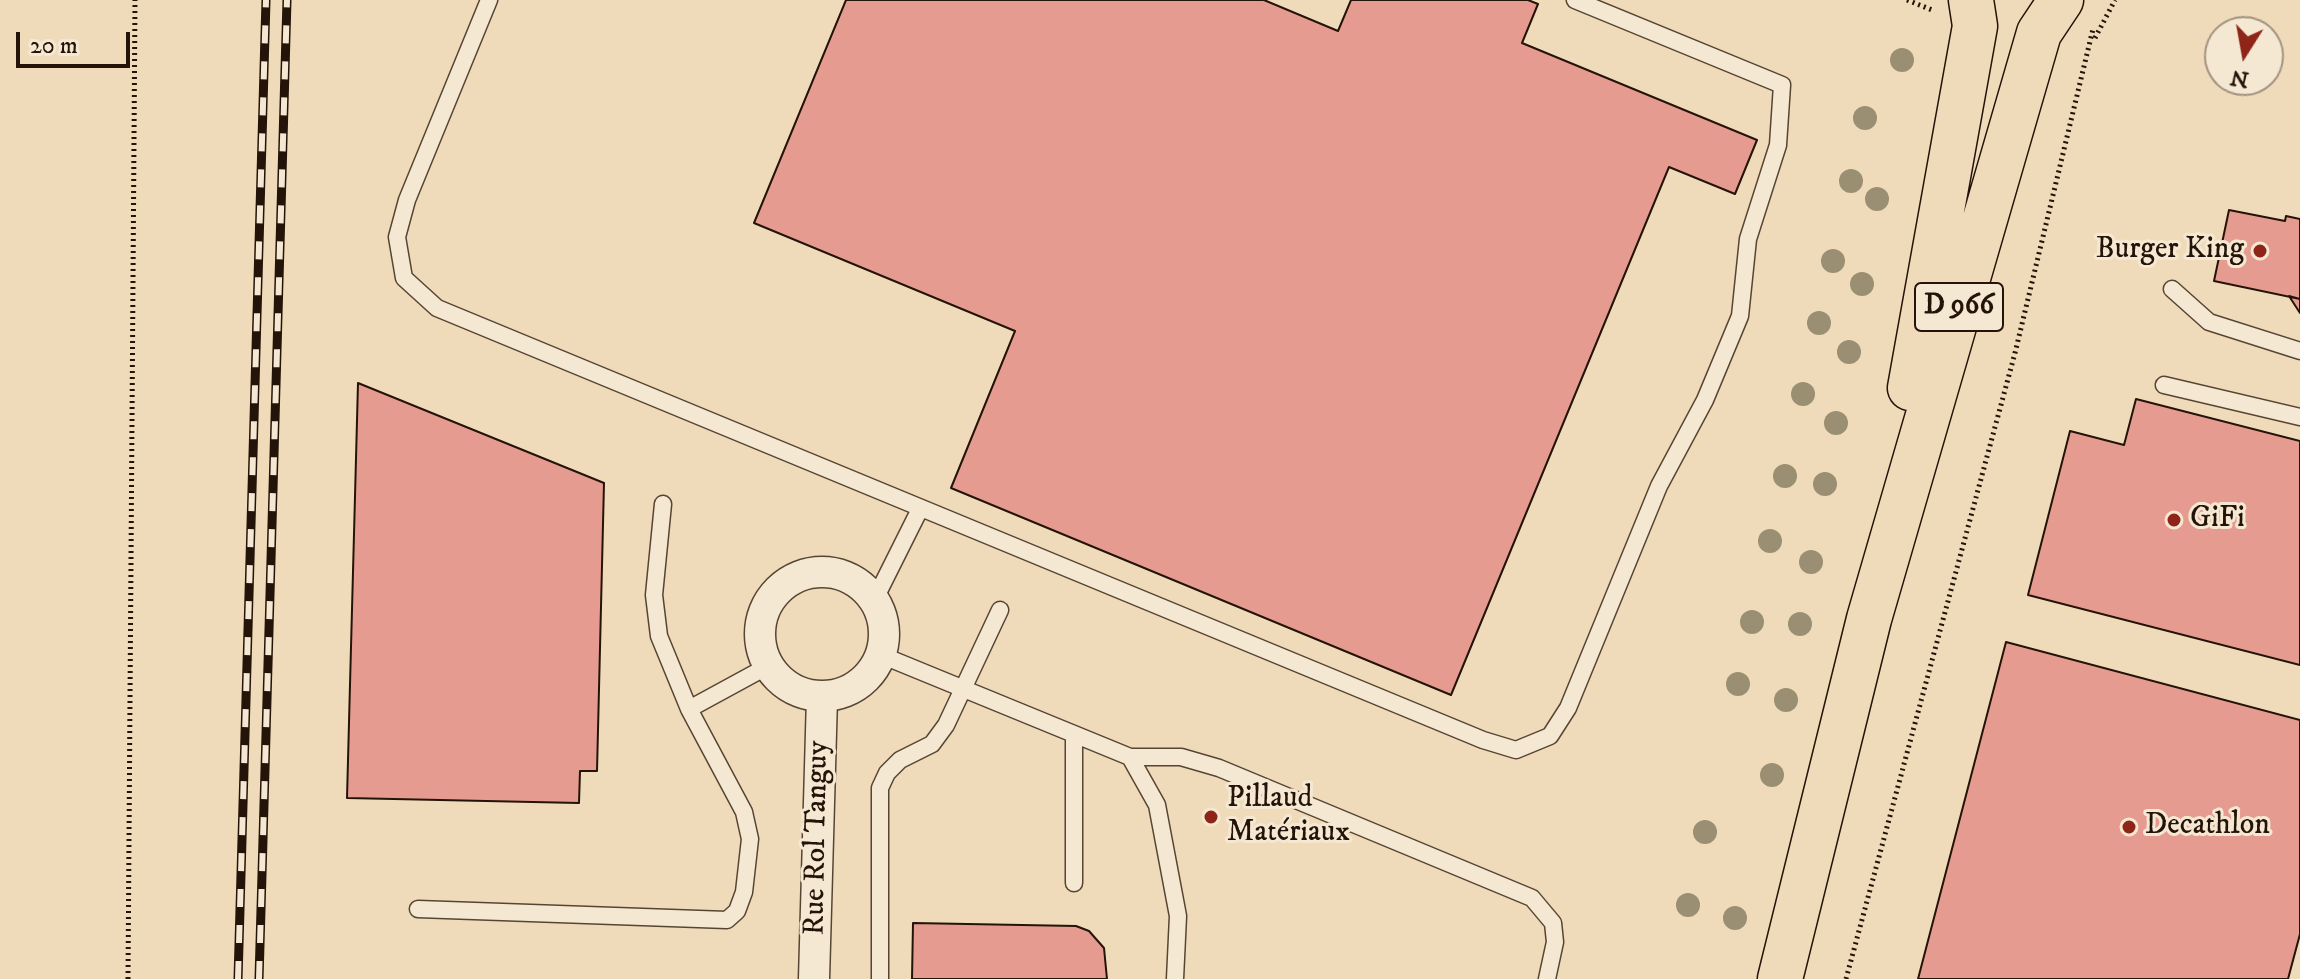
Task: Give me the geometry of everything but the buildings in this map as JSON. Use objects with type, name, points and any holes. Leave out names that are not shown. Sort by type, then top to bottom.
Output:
[{"type":"main road","name":"D 966","points":[[1780,979],[1869,619],[2039,33],[2061,0]]},
{"type":"main road","name":"D 966","points":[[1869,619],[1975,26],[1958,8]]},
{"type":"street","points":[[819,571],[840,574],[860,583],[875,599],[885,636],[881,655],[872,672],[858,685],[841,694],[822,697],[801,693],[782,682],[768,666],[760,646],[759,624],[766,604],[780,587],[798,576],[819,571]]},
{"type":"street","name":"Rue Rol Tanguy","points":[[814,979],[822,697]]},
{"type":"lane","points":[[489,0],[407,200],[397,237],[404,278],[437,308],[1483,740],[1516,750],[1550,736],[1568,708],[1659,486],[1705,400],[1740,316],[1748,239],[1778,145],[1782,85],[1575,0]]},
{"type":"lane","points":[[2172,289],[2209,322],[2300,351]]},
{"type":"lane","points":[[2164,385],[2300,417]]},
{"type":"lane","points":[[418,909],[727,920],[737,911],[744,892],[750,839],[744,812],[689,709],[659,636],[656,609],[663,504]]},
{"type":"lane","points":[[875,599],[920,509]]},
{"type":"lane","points":[[880,979],[880,788],[887,773],[900,760],[932,744],[965,690],[1000,610]]},
{"type":"lane","points":[[881,655],[1130,757],[1181,757],[1219,768],[1532,898],[1553,923],[1555,942],[1547,979]]},
{"type":"lane","points":[[689,709],[768,666]]},
{"type":"lane","points":[[1074,734],[1074,883]]},
{"type":"lane","points":[[1130,757],[1157,805],[1178,916],[1175,979]]},
{"type":"path","points":[[128,979],[135,0]]},
{"type":"path","points":[[1907,0],[1958,8]]},
{"type":"path","points":[[1846,979],[2003,397],[2092,43],[2115,0]]},
{"type":"railway","points":[[238,979],[266,0]]},
{"type":"railway","points":[[259,979],[287,0]]},
{"type":"place","name":"Burger King","points":[[2260,251]]},
{"type":"place","name":"GiFi","points":[[2174,520]]},
{"type":"place","name":"Pillaud Matériaux","points":[[1211,817]]},
{"type":"place","name":"Decathlon","points":[[2129,827]]}]
